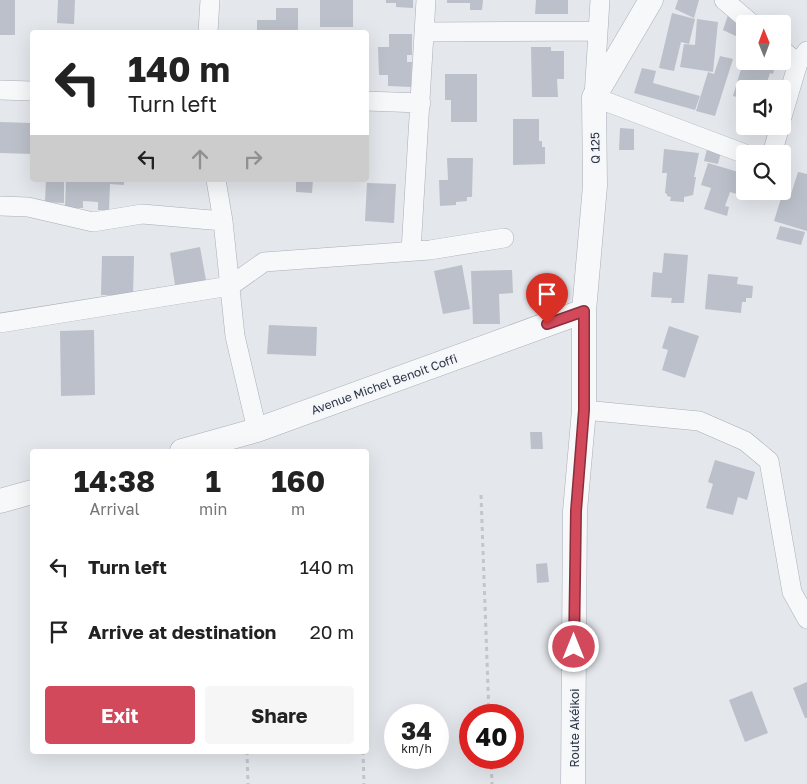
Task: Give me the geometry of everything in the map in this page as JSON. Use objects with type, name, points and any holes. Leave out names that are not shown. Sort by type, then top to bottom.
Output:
[{"type":"street","points":[[208,30],[210,0]]},
{"type":"street","points":[[411,252],[426,0]]},
{"type":"street","points":[[594,97],[600,0]]},
{"type":"street","points":[[594,97],[651,0]]},
{"type":"street","points":[[724,0],[742,15]]},
{"type":"street","points":[[425,32],[597,31]]},
{"type":"street","points":[[791,90],[802,57]]},
{"type":"street","points":[[0,90],[30,91]]},
{"type":"street","points":[[594,97],[736,151]]},
{"type":"street","name":"Q 125","points":[[584,311],[595,186],[594,97]]},
{"type":"street","points":[[369,101],[421,103]]},
{"type":"street","points":[[216,182],[223,221],[235,336],[257,430]]},
{"type":"street","points":[[0,206],[28,207],[93,222],[142,214],[223,221]]},
{"type":"street","points":[[0,322],[230,286],[264,262],[411,252],[504,238]]},
{"type":"street","name":"Route Akéikoi","points":[[574,784],[576,511],[584,410],[584,311]]},
{"type":"street","name":"Avenue Michel Benoit Coffi","points":[[189,449],[257,430],[584,311]]},
{"type":"street","points":[[584,410],[699,421],[745,442],[769,461],[792,592],[807,619]]},
{"type":"street","points":[[0,501],[30,493]]},
{"type":"path","points":[[482,495],[489,704]]},
{"type":"path","points":[[247,754],[248,784]]},
{"type":"path","points":[[363,754],[364,784]]},
{"type":"path","points":[[491,769],[492,784]]},
{"type":"building","points":[[0,0],[15,0],[15,35],[0,35]]},
{"type":"building","points":[[58,0],[75,0],[74,24],[57,23]]},
{"type":"building","points":[[320,0],[353,0],[353,27],[320,27]]},
{"type":"building","points":[[386,0],[413,0],[413,8],[396,7],[396,3],[386,3]]},
{"type":"building","points":[[447,0],[483,0],[482,10],[470,10],[470,3],[447,3]]},
{"type":"building","points":[[536,0],[568,0],[568,14],[535,14]]},
{"type":"building","points":[[678,0],[699,0],[694,18],[675,9]]},
{"type":"building","points":[[276,8],[298,8],[298,30],[257,30],[257,20],[276,20]]},
{"type":"building","points":[[672,13],[695,19],[689,44],[681,42],[674,71],[659,68]]},
{"type":"building","points":[[728,15],[736,20],[736,36],[723,30]]},
{"type":"building","points":[[697,19],[718,22],[713,72],[680,67],[684,44],[695,45]]},
{"type":"building","points":[[389,34],[412,34],[412,55],[407,55],[407,62],[412,62],[411,87],[388,86],[388,75],[379,75],[378,47],[389,47]]},
{"type":"building","points":[[531,47],[551,47],[551,51],[564,51],[564,79],[557,79],[558,97],[532,97]]},
{"type":"building","points":[[720,56],[733,59],[715,116],[696,111],[708,72],[714,74]]},
{"type":"building","points":[[642,68],[656,71],[653,83],[700,96],[695,110],[634,93]]},
{"type":"building","points":[[741,70],[774,70],[773,74],[770,73],[768,80],[738,80]]},
{"type":"building","points":[[445,74],[477,74],[477,122],[451,122],[451,100],[445,100]]},
{"type":"building","points":[[736,86],[736,97],[733,96]]},
{"type":"building","points":[[513,119],[539,119],[539,141],[542,141],[542,147],[545,147],[545,164],[513,165]]},
{"type":"building","points":[[0,122],[30,123],[30,154],[0,153]]},
{"type":"building","points":[[620,128],[634,129],[634,150],[619,150]]},
{"type":"building","points":[[664,149],[699,153],[694,177],[696,177],[693,195],[684,197],[684,202],[670,201],[671,197],[665,193],[667,173],[662,173]]},
{"type":"building","points":[[707,149],[721,152],[718,164],[704,161]]},
{"type":"building","points":[[447,158],[473,158],[472,197],[467,197],[467,201],[456,202],[456,205],[440,206],[439,180],[448,180]]},
{"type":"building","points":[[708,163],[736,171],[736,194],[730,192],[725,206],[729,207],[727,216],[704,209],[711,188],[701,185]]},
{"type":"building","points":[[798,172],[807,174],[807,231],[774,221],[781,200],[791,200]]},
{"type":"building","points":[[46,182],[64,182],[64,203],[45,202]]},
{"type":"building","points":[[66,182],[124,182],[124,185],[110,184],[109,210],[98,210],[98,202],[83,201],[83,208],[65,208]]},
{"type":"building","points":[[296,182],[313,182],[312,193],[296,192]]},
{"type":"building","points":[[367,183],[396,184],[394,223],[365,221]]},
{"type":"building","points":[[780,226],[805,232],[801,245],[776,239]]},
{"type":"building","points":[[200,247],[207,286],[176,291],[170,253]]},
{"type":"building","points":[[664,253],[688,255],[684,303],[671,303],[672,298],[651,297],[653,272],[662,273]]},
{"type":"building","points":[[102,256],[134,256],[133,295],[101,295]]},
{"type":"building","points":[[462,265],[470,309],[443,314],[434,271]]},
{"type":"building","points":[[512,270],[513,293],[499,294],[500,324],[473,324],[471,271]]},
{"type":"building","points":[[708,274],[738,277],[737,284],[753,286],[752,298],[746,298],[746,302],[742,302],[741,313],[705,309]]},
{"type":"building","points":[[269,325],[317,327],[316,356],[267,354]]},
{"type":"building","points":[[669,326],[699,336],[685,378],[662,370],[668,350],[662,348]]},
{"type":"building","points":[[94,330],[95,395],[61,396],[60,331]]},
{"type":"building","points":[[530,432],[542,432],[543,449],[531,449]]},
{"type":"building","points":[[715,460],[755,472],[747,500],[738,497],[733,515],[706,508],[713,484],[708,482]]},
{"type":"building","points":[[547,563],[549,582],[537,583],[536,564]]},
{"type":"building","points":[[807,682],[807,718],[805,718],[793,688]]},
{"type":"building","points":[[752,691],[768,733],[745,742],[729,700]]},
{"type":"route","points":[[547,324],[584,311],[584,410],[576,511],[574,647]]}]
